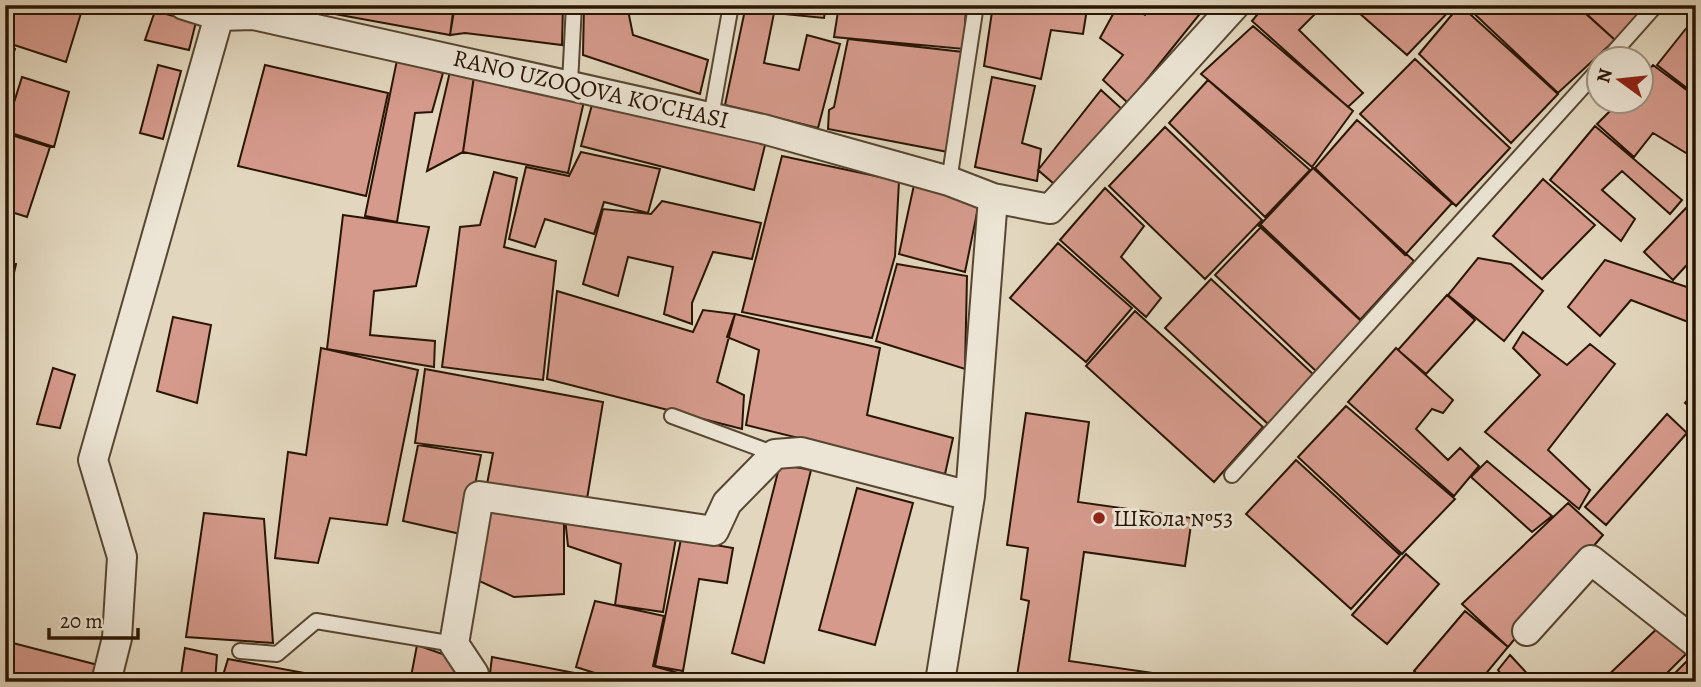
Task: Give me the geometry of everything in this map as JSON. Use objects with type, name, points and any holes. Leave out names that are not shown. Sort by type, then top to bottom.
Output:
[{"type":"street","name":"RANO UZOQOVA KO'CHASI","points":[[184,5],[219,16],[253,15],[570,83],[711,117],[949,181],[993,198],[1050,209],[1235,5]]},
{"type":"street","points":[[106,682],[117,638],[122,557],[93,460],[219,16]]},
{"type":"street","points":[[940,682],[971,496],[993,198]]},
{"type":"street","points":[[474,682],[474,674],[454,643],[479,496],[715,531],[727,503],[775,454],[801,452],[971,496]]},
{"type":"street","points":[[1527,631],[1591,560],[1696,643]]},
{"type":"lane","points":[[570,83],[574,5]]},
{"type":"lane","points":[[711,117],[731,5]]},
{"type":"lane","points":[[949,181],[976,5]]},
{"type":"lane","points":[[1619,46],[1656,5]]},
{"type":"lane","points":[[1232,475],[1586,83]]},
{"type":"lane","points":[[672,416],[775,454]]},
{"type":"lane","points":[[240,651],[277,654],[316,621],[454,643]]},
{"type":"building","points":[[5,5],[67,5],[82,10],[66,62],[5,42]]},
{"type":"building","points":[[331,5],[455,5],[450,35],[329,13]]},
{"type":"building","points":[[454,5],[563,5],[562,45],[465,33],[450,35]]},
{"type":"building","points":[[584,5],[627,5],[633,35],[708,60],[700,94],[583,55]]},
{"type":"building","points":[[746,5],[826,5],[824,18],[774,13],[764,63],[799,70],[807,35],[840,44],[818,128],[725,105]]},
{"type":"building","points":[[839,5],[966,5],[964,49],[834,37]]},
{"type":"building","points":[[993,5],[1065,5],[1087,9],[1083,34],[1051,30],[1041,79],[984,66]]},
{"type":"building","points":[[1118,5],[1131,5],[1145,15],[1153,5],[1207,5],[1128,103],[1103,80],[1123,55],[1100,38]]},
{"type":"building","points":[[1265,5],[1324,5],[1299,30],[1363,93],[1348,107],[1252,21]]},
{"type":"building","points":[[1350,5],[1455,5],[1407,55]]},
{"type":"building","points":[[1460,5],[1558,94],[1511,143],[1419,54]]},
{"type":"building","points":[[1465,5],[1576,5],[1615,40],[1609,46],[1586,46],[1586,67],[1558,93]]},
{"type":"building","points":[[1583,5],[1647,5],[1615,40],[1580,8]]},
{"type":"building","points":[[155,11],[196,22],[189,50],[145,40]]},
{"type":"building","points":[[1696,16],[1696,95],[1657,65]]},
{"type":"building","points":[[1253,26],[1353,111],[1312,167],[1201,74]]},
{"type":"building","points":[[848,39],[963,52],[948,152],[828,129],[829,110],[834,107]]},
{"type":"building","points":[[5,46],[15,49],[5,77]]},
{"type":"building","points":[[1415,59],[1510,148],[1456,206],[1360,114]]},
{"type":"building","points":[[397,60],[443,73],[432,112],[415,113],[397,222],[365,216]]},
{"type":"building","points":[[158,65],[181,71],[163,139],[140,133]]},
{"type":"building","points":[[265,65],[388,93],[366,196],[238,166]]},
{"type":"building","points":[[451,67],[474,76],[463,152],[427,171]]},
{"type":"building","points":[[1656,67],[1696,97],[1696,159],[1653,133],[1634,157],[1597,124],[1605,116],[1656,116]]},
{"type":"building","points":[[475,70],[586,92],[568,173],[463,152]]},
{"type":"building","points":[[22,77],[69,92],[54,147],[5,131]]},
{"type":"building","points":[[992,77],[1035,86],[1022,143],[1041,149],[1037,181],[975,167]]},
{"type":"building","points":[[1208,80],[1310,170],[1265,217],[1169,123]]},
{"type":"building","points":[[1101,90],[1124,111],[1060,189],[1038,170]]},
{"type":"building","points":[[594,97],[766,141],[754,190],[581,146]]},
{"type":"building","points":[[1357,120],[1452,203],[1405,255],[1315,168]]},
{"type":"building","points":[[1595,126],[1682,200],[1670,214],[1622,171],[1602,190],[1635,219],[1621,241],[1550,180]]},
{"type":"building","points":[[1165,127],[1262,220],[1205,279],[1109,186]]},
{"type":"building","points":[[5,133],[50,147],[27,217],[5,210]]},
{"type":"building","points":[[581,152],[660,169],[648,213],[604,202],[594,234],[545,219],[535,247],[509,239],[526,167],[569,176]]},
{"type":"building","points":[[782,156],[899,181],[895,256],[872,338],[742,312]]},
{"type":"building","points":[[1313,168],[1414,261],[1360,320],[1259,226]]},
{"type":"building","points":[[494,172],[517,178],[504,247],[556,261],[543,380],[442,367],[460,227],[480,225]]},
{"type":"building","points":[[1543,179],[1595,225],[1542,279],[1493,236]]},
{"type":"building","points":[[914,185],[979,203],[965,272],[899,254]]},
{"type":"building","points":[[1105,188],[1144,226],[1121,257],[1161,298],[1146,317],[1060,240]]},
{"type":"building","points":[[662,201],[761,223],[752,259],[713,252],[692,303],[692,324],[664,314],[673,267],[628,257],[618,296],[583,284],[603,209],[651,214]]},
{"type":"building","points":[[1687,207],[1696,215],[1696,255],[1673,280],[1644,252]]},
{"type":"building","points":[[343,215],[429,227],[416,286],[374,291],[370,335],[435,341],[434,367],[327,349]]},
{"type":"building","points":[[1262,226],[1365,324],[1318,373],[1215,275]]},
{"type":"building","points":[[1058,243],[1132,308],[1086,362],[1010,298]]},
{"type":"building","points":[[1478,258],[1511,264],[1543,291],[1504,341],[1448,295]]},
{"type":"building","points":[[1605,260],[1696,290],[1696,325],[1631,300],[1600,336],[1568,307]]},
{"type":"building","points":[[5,262],[16,264],[8,299],[5,299]]},
{"type":"building","points":[[897,264],[967,276],[965,369],[876,341]]},
{"type":"building","points":[[1211,279],[1314,375],[1268,424],[1165,328]]},
{"type":"building","points":[[557,291],[693,332],[703,310],[735,314],[717,382],[744,395],[742,429],[547,379]]},
{"type":"building","points":[[1447,295],[1475,320],[1426,374],[1398,350]]},
{"type":"building","points":[[1135,311],[1263,427],[1214,482],[1086,366]]},
{"type":"building","points":[[735,314],[880,348],[867,415],[953,438],[945,474],[746,425],[759,350],[727,337]]},
{"type":"building","points":[[173,317],[211,325],[197,403],[157,391]]},
{"type":"building","points":[[1523,332],[1567,365],[1590,344],[1615,364],[1548,450],[1590,490],[1579,509],[1485,432],[1540,375],[1513,348]]},
{"type":"building","points":[[321,348],[418,370],[387,525],[330,518],[318,563],[275,558],[288,452],[306,455]]},
{"type":"building","points":[[1396,348],[1453,400],[1443,413],[1432,409],[1416,429],[1448,460],[1460,448],[1479,466],[1454,496],[1348,402]]},
{"type":"building","points":[[53,368],[75,375],[60,428],[37,424]]},
{"type":"building","points":[[425,369],[603,402],[587,499],[487,484],[493,453],[415,443]]},
{"type":"building","points":[[1696,390],[1696,413],[1685,403]]},
{"type":"building","points":[[1346,406],[1455,499],[1402,554],[1298,457]]},
{"type":"building","points":[[1026,413],[1089,422],[1078,502],[1192,518],[1185,566],[1084,552],[1069,661],[1215,682],[1016,682],[1029,601],[1021,599],[1028,548],[1007,545]]},
{"type":"building","points":[[1667,414],[1687,433],[1606,525],[1585,507]]},
{"type":"building","points":[[418,445],[481,455],[465,535],[403,521]]},
{"type":"building","points":[[1296,460],[1400,555],[1351,609],[1246,514]]},
{"type":"building","points":[[1487,461],[1552,516],[1532,532],[1471,477]]},
{"type":"building","points":[[780,464],[811,470],[764,663],[732,653]]},
{"type":"building","points":[[857,488],[913,503],[875,645],[819,630]]},
{"type":"building","points":[[1568,503],[1603,535],[1508,647],[1462,604]]},
{"type":"building","points":[[486,510],[564,523],[564,594],[514,597],[477,580]]},
{"type":"building","points":[[204,513],[264,519],[273,643],[186,637]]},
{"type":"building","points":[[565,518],[676,538],[663,612],[615,605],[621,564],[568,546]]},
{"type":"building","points":[[681,539],[733,548],[727,583],[699,579],[683,671],[655,666]]},
{"type":"building","points":[[1406,554],[1439,584],[1387,644],[1352,615]]},
{"type":"building","points":[[595,601],[664,616],[653,666],[682,674],[680,682],[603,682],[604,676],[576,667]]},
{"type":"building","points":[[1696,602],[1696,623],[1689,614]]},
{"type":"building","points":[[1465,611],[1508,647],[1479,682],[1426,682],[1414,671]]},
{"type":"building","points":[[1663,623],[1690,650],[1658,682],[1601,682]]},
{"type":"building","points":[[5,641],[98,665],[93,682],[5,682]]},
{"type":"building","points":[[417,645],[451,657],[458,682],[410,682]]},
{"type":"building","points":[[185,648],[217,655],[215,682],[180,682]]},
{"type":"building","points":[[1510,655],[1535,682],[1507,682],[1498,670]]},
{"type":"building","points":[[1693,655],[1696,658],[1696,682],[1683,682],[1675,673]]},
{"type":"building","points":[[492,657],[585,675],[583,682],[489,682]]},
{"type":"building","points":[[228,659],[332,678],[332,682],[221,682]]},
{"type":"place","name":"Школа №53","points":[[1099,518]]}]
